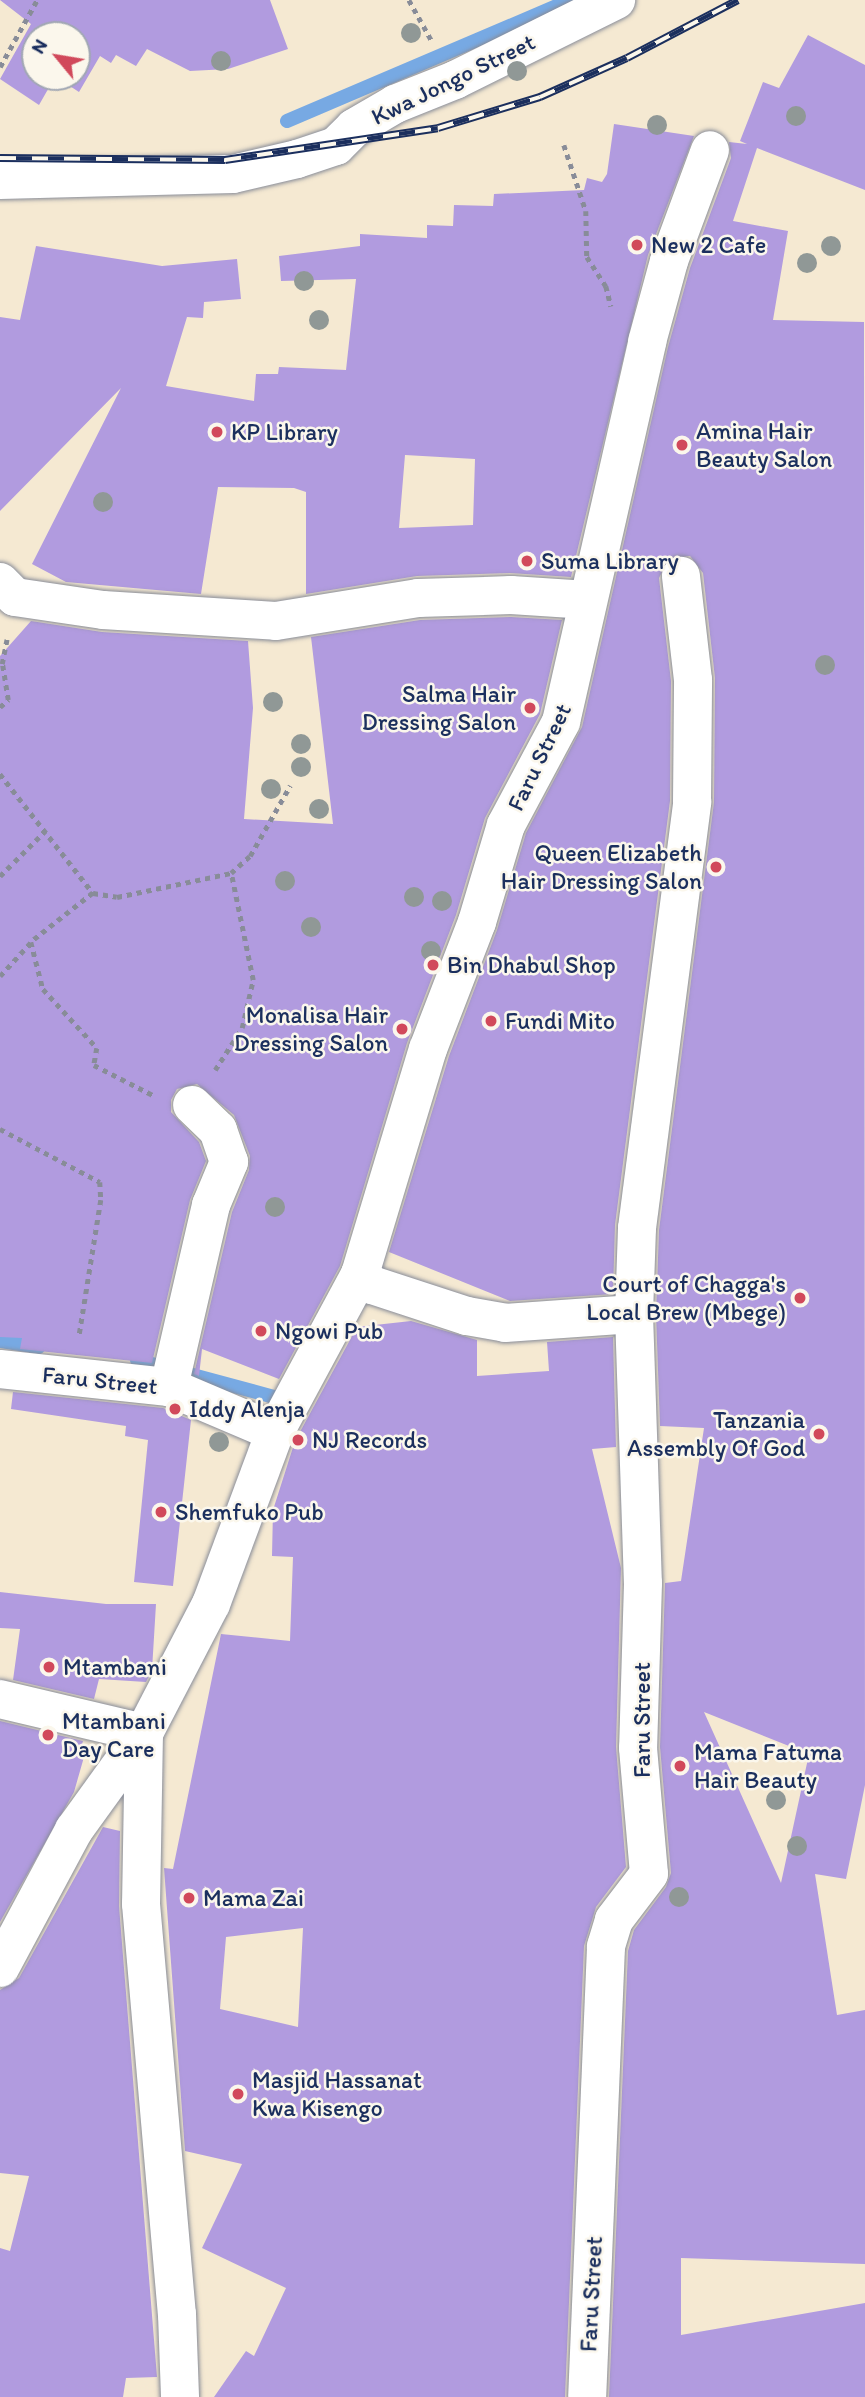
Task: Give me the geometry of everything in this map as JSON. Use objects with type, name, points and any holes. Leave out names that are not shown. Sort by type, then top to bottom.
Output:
[{"type":"street","name":"Kwa Jongo Street","points":[[0,180],[233,174],[297,159],[336,146],[354,128],[395,104],[455,80],[616,0]]},
{"type":"street","name":"Faru Street","points":[[0,1968],[74,1830],[144,1733],[211,1604],[275,1432],[360,1274],[428,1049],[477,922],[506,825],[561,722],[647,342],[669,261],[710,150]]},
{"type":"street","name":"Faru Street","points":[[587,2397],[606,1947],[614,1920],[649,1874],[638,1748],[643,1583],[634,1314],[637,1228],[692,802],[693,680],[681,576]]},
{"type":"street","points":[[8,589],[103,610],[276,621],[418,598],[511,595],[588,600]]},
{"type":"street","points":[[169,1387],[211,1205],[229,1162],[218,1130],[192,1105]]},
{"type":"street","points":[[360,1274],[372,1285],[411,1298],[505,1322],[634,1314]]},
{"type":"street","name":"Faru Street","points":[[0,1369],[75,1380],[169,1387],[275,1432]]},
{"type":"street","points":[[0,1699],[144,1733]]},
{"type":"street","name":"Faru Street","points":[[144,1733],[141,1904],[177,2314],[180,2397]]},
{"type":"path","points":[[0,67],[37,0]]},
{"type":"path","points":[[564,145],[586,211],[587,257],[606,286],[616,327],[647,342]]},
{"type":"path","points":[[0,707],[8,700],[2,664],[8,589]]},
{"type":"path","points":[[0,774],[93,893],[117,897],[230,873],[250,856],[290,786]]},
{"type":"path","points":[[0,876],[45,831]]},
{"type":"path","points":[[31,942],[43,989],[96,1048],[94,1065],[140,1091],[192,1105],[242,1028],[253,980],[230,873]]},
{"type":"path","points":[[0,976],[31,942],[93,893]]},
{"type":"path","points":[[0,1129],[100,1182],[102,1200],[75,1380]]},
{"type":"building","points":[[0,0],[270,0],[288,49],[228,69],[190,71],[147,49],[136,66],[116,55],[111,63],[100,56],[91,71],[91,21],[27,21]]},
{"type":"building","points":[[808,35],[865,65],[865,190],[757,148],[733,221],[788,231],[773,320],[864,322],[865,1785],[846,1879],[815,1874],[837,2015],[865,2010],[865,2264],[681,2258],[681,2335],[865,2303],[865,2397],[609,2397],[628,1951],[634,1930],[666,1887],[671,1873],[660,1747],[665,1583],[681,1581],[704,1428],[660,1426],[656,1314],[659,1230],[714,802],[715,678],[703,573],[690,556],[669,558],[659,578],[671,681],[670,801],[615,1225],[613,1294],[510,1301],[389,1252],[449,1056],[497,930],[526,833],[582,727],[668,347],[690,268],[731,158],[729,142],[747,144],[740,141],[763,82],[779,88]],"holes":[[[704,1712],[809,1754],[781,1883]]]},
{"type":"building","points":[[21,42],[21,91],[47,91],[39,105],[0,79]]},
{"type":"building","points":[[614,124],[694,136],[648,255],[571,577],[510,573],[417,576],[306,594],[306,492],[294,488],[218,487],[201,594],[66,582],[32,564],[121,388],[0,511],[0,317],[20,320],[36,246],[162,266],[237,259],[241,299],[204,302],[203,318],[187,317],[166,386],[254,401],[256,374],[278,374],[279,367],[346,370],[356,279],[281,281],[279,256],[360,246],[360,234],[427,238],[427,225],[453,226],[454,205],[493,206],[494,194],[584,190],[587,178],[602,182],[607,174]],"holes":[[[405,455],[475,459],[473,525],[399,528]]]},
{"type":"building","points":[[511,617],[562,620],[540,714],[485,818],[456,915],[407,1043],[340,1266],[279,1379],[202,1349],[199,1376],[194,1374],[232,1212],[249,1170],[250,1156],[234,1115],[197,1084],[177,1089],[171,1100],[171,1112],[199,1142],[206,1161],[190,1200],[152,1363],[20,1349],[22,1338],[0,1337],[0,656],[31,621],[102,632],[248,641],[253,708],[244,819],[333,824],[311,637],[420,620]]},
{"type":"building","points":[[411,1321],[477,1340],[477,1376],[549,1371],[547,1342],[613,1337],[616,1447],[592,1449],[621,1568],[616,1747],[626,1867],[596,1907],[584,1946],[565,2397],[214,2397],[246,2351],[254,2356],[286,2288],[202,2248],[242,2164],[185,2151],[164,1868],[173,1869],[221,1634],[290,1641],[293,1557],[272,1556],[273,1510],[295,1441],[357,1327]],"holes":[[[303,1928],[298,2027],[220,2009],[226,1937]]]},
{"type":"building","points":[[13,1392],[163,1408],[191,1420],[173,1586],[134,1582],[148,1440],[125,1436],[126,1426],[11,1409]]},
{"type":"building","points":[[0,1592],[106,1604],[156,1604],[152,1670],[146,1682],[99,1679],[94,1699],[13,1680],[20,1629],[0,1628]]},
{"type":"building","points":[[0,1721],[83,1741],[79,1755],[84,1757],[74,1792],[0,1922]]},
{"type":"building","points":[[103,1827],[120,1831],[119,1906],[157,2377],[126,2378],[123,2397],[0,2397],[0,2248],[10,2251],[29,2176],[0,2173],[0,1990],[19,1978]]},
{"type":"waterway","points":[[287,121],[570,0]]},
{"type":"waterway","points":[[0,1341],[39,1347]]},
{"type":"waterway","points":[[137,1360],[289,1401]]},
{"type":"railway","points":[[0,158],[225,160],[438,128],[540,97],[627,58],[738,0]]},
{"type":"place","name":"New 2 Cafe","points":[[637,245]]},
{"type":"place","name":"KP Library","points":[[217,432]]},
{"type":"place","name":"Amina Hair Beauty Salon","points":[[682,445]]},
{"type":"place","name":"Suma Library","points":[[527,561]]},
{"type":"place","name":"Salma Hair Dressing Salon","points":[[530,708]]},
{"type":"place","name":"Queen Elizabeth Hair Dressing Salon","points":[[716,867]]},
{"type":"place","name":"Bin Dhabul Shop","points":[[433,965]]},
{"type":"place","name":"Fundi Mito","points":[[491,1021]]},
{"type":"place","name":"Monalisa Hair Dressing Salon","points":[[402,1029]]},
{"type":"place","name":"Court of Chagga's Local Brew (Mbege)","points":[[800,1298]]},
{"type":"place","name":"Ngowi Pub","points":[[261,1331]]},
{"type":"place","name":"Iddy Alenja","points":[[175,1409]]},
{"type":"place","name":"Tanzania Assembly Of God","points":[[819,1434]]},
{"type":"place","name":"NJ Records","points":[[298,1440]]},
{"type":"place","name":"Shemfuko Pub","points":[[161,1512]]},
{"type":"place","name":"Mtambani","points":[[49,1667]]},
{"type":"place","name":"Mtambani Day Care","points":[[48,1735]]},
{"type":"place","name":"Mama Fatuma Hair Beauty","points":[[680,1766]]},
{"type":"place","name":"Mama Zai","points":[[189,1898]]},
{"type":"place","name":"Masjid Hassanat Kwa Kisengo","points":[[238,2094]]}]
